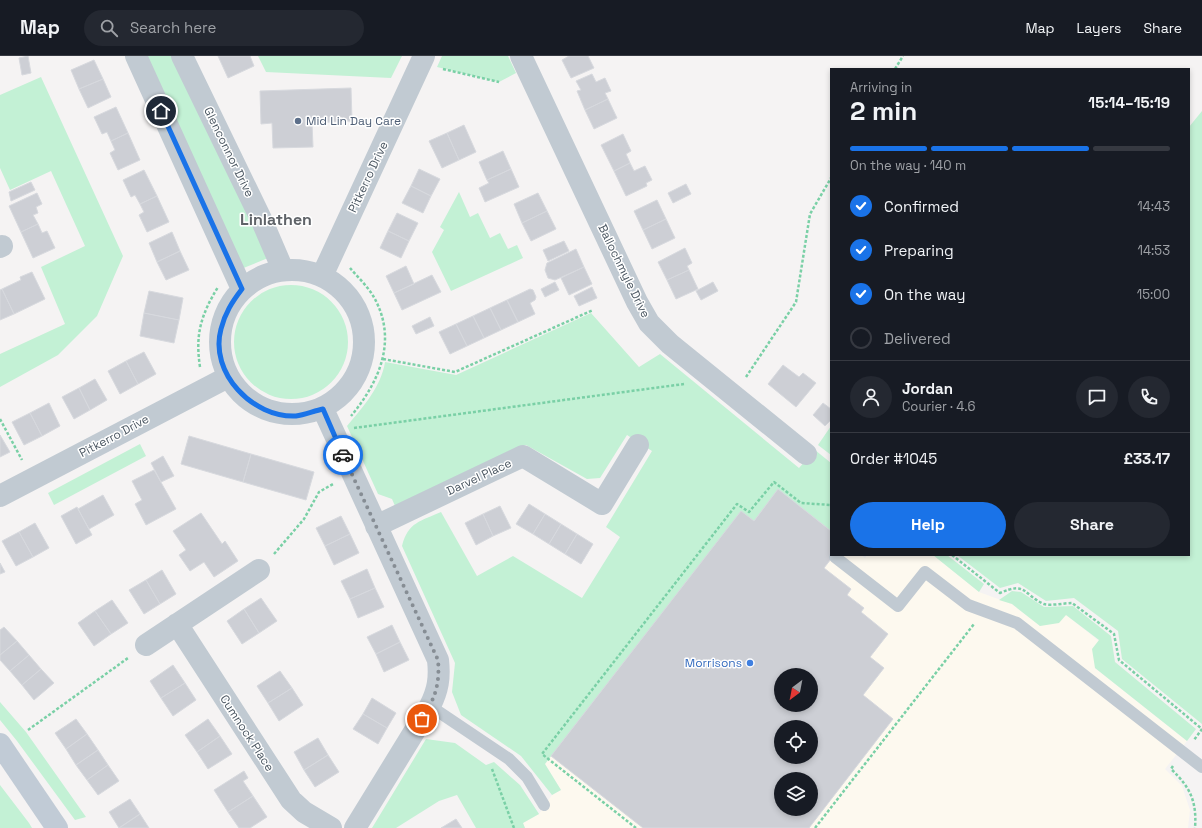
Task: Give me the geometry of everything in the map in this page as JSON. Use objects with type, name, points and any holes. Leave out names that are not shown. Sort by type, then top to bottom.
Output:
[{"type":"street","points":[[136,56],[242,289]]},
{"type":"street","name":"Glenconnor Drive","points":[[182,56],[262,220],[284,270]]},
{"type":"street","name":"Ballochmyle Drive","points":[[522,56],[637,302],[649,323],[670,344],[806,454]]},
{"type":"street","name":"Pitkerro Drive","points":[[322,276],[430,62]]},
{"type":"street","points":[[284,270],[303,270],[322,276],[345,292],[360,315],[366,342],[360,370],[346,393],[323,409],[296,416],[269,412],[245,398],[228,377],[220,354],[220,330],[228,308],[242,289],[261,276],[284,270]]},
{"type":"street","name":"Pitkerro Drive","points":[[0,496],[228,377]]},
{"type":"street","points":[[323,409],[438,660],[440,677],[436,693],[430,706],[355,828]]},
{"type":"street","name":"Darvel Place","points":[[376,526],[523,456],[602,504],[638,445]]},
{"type":"street","points":[[146,645],[259,570]]},
{"type":"street","name":"Cumnock Place","points":[[177,624],[291,800],[304,812],[331,828]]},
{"type":"street","points":[[0,744],[57,828]]},
{"type":"lane","points":[[835,556],[898,606],[925,572],[968,605],[1017,623],[1202,768]]},
{"type":"lane","points":[[430,706],[509,759],[527,777],[544,805]]},
{"type":"path","points":[[896,68],[903,56]]},
{"type":"path","points":[[430,62],[499,82]]},
{"type":"path","points":[[744,379],[796,302],[810,214],[830,180]]},
{"type":"path","points":[[347,421],[365,399],[380,371],[386,338],[380,315],[372,294],[350,268]]},
{"type":"path","points":[[201,372],[198,350],[200,324],[206,307],[220,284]]},
{"type":"path","points":[[383,358],[455,372],[593,310]]},
{"type":"path","points":[[352,428],[691,383]]},
{"type":"path","points":[[0,419],[25,465]]},
{"type":"path","points":[[259,570],[283,545],[304,519],[320,492],[340,480]]},
{"type":"path","points":[[636,828],[542,754],[737,504],[749,512],[774,482],[801,503],[830,505]]},
{"type":"path","points":[[953,556],[1000,593]]},
{"type":"path","points":[[815,828],[984,612],[1000,593],[1012,588],[1020,588],[1045,604],[1072,603],[1114,634],[1119,660],[1202,729]]},
{"type":"path","points":[[28,730],[146,645]]},
{"type":"path","points":[[490,763],[514,828]]},
{"type":"shaded area","points":[[778,489],[830,530],[830,556],[862,556],[865,558],[866,556],[934,556],[979,592],[1012,604],[1040,626],[1066,615],[1099,641],[1095,668],[1187,741],[1165,769],[1182,786],[1190,810],[1188,828],[525,828],[523,823],[539,814],[552,795],[561,790],[545,764],[741,511]]},
{"type":"green space","points":[[143,56],[174,56],[268,258],[241,269]]},
{"type":"green space","points":[[258,56],[402,56],[391,78],[266,72]]},
{"type":"green space","points":[[442,56],[508,56],[516,73],[499,82],[437,67]]},
{"type":"green space","points":[[41,77],[123,256],[97,316],[58,355],[0,387],[0,354],[65,324],[41,267],[85,246],[51,171],[10,190],[0,168],[0,95]]},
{"type":"green space","points":[[1202,111],[1202,724],[1122,659],[1118,631],[1074,598],[1046,601],[1018,583],[1000,588],[958,556],[1190,556],[1190,126]]},
{"type":"green space","points":[[459,192],[470,217],[478,213],[490,238],[500,233],[508,249],[517,245],[523,258],[451,291],[432,252],[444,230],[440,227]]},
{"type":"green space","points":[[291,285],[313,289],[331,302],[344,320],[348,342],[344,364],[331,382],[313,395],[291,399],[269,395],[251,382],[238,364],[234,342],[238,320],[251,302],[269,289]]},
{"type":"green space","points":[[591,313],[639,367],[660,354],[799,468],[815,450],[830,462],[830,530],[778,490],[754,521],[741,512],[545,764],[561,790],[552,795],[521,756],[461,715],[452,692],[455,663],[402,546],[408,532],[416,523],[441,512],[477,576],[513,556],[582,598],[620,537],[606,527],[652,451],[627,435],[600,478],[587,479],[526,445],[395,506],[392,499],[378,494],[347,426],[365,404],[380,380],[385,362],[456,375]]},
{"type":"green space","points":[[830,427],[830,454],[818,445]]},
{"type":"green space","points":[[140,444],[146,456],[54,505],[48,493]]},
{"type":"green space","points":[[934,556],[948,556],[984,584],[979,592]]},
{"type":"green space","points":[[1012,591],[1021,592],[1044,607],[1073,606],[1111,636],[1115,662],[1196,729],[1187,741],[1095,668],[1092,649],[1099,640],[1066,615],[1059,623],[1040,626],[1012,604],[999,600]]},
{"type":"green space","points":[[0,702],[26,732],[86,817],[75,820],[0,720]]},
{"type":"green space","points":[[426,739],[455,743],[486,765],[494,762],[520,785],[539,814],[523,823],[525,828],[476,828],[457,795],[439,801],[396,828],[372,828]]},
{"type":"green space","points":[[0,785],[29,823],[32,828],[0,828]]},
{"type":"building","points":[[28,56],[31,73],[22,75],[19,58]]},
{"type":"building","points":[[218,56],[250,56],[254,66],[228,78]]},
{"type":"building","points":[[569,56],[588,56],[594,68],[571,78],[562,60]]},
{"type":"building","points":[[94,60],[103,79],[79,89],[71,70]]},
{"type":"building","points":[[592,74],[596,82],[605,78],[611,91],[605,93],[608,99],[585,110],[577,91],[581,90],[576,81]]},
{"type":"building","points":[[103,79],[111,97],[88,108],[79,89]]},
{"type":"building","points":[[351,88],[352,121],[312,123],[313,147],[273,148],[272,123],[261,124],[260,91]]},
{"type":"building","points":[[608,99],[617,118],[594,129],[585,110]]},
{"type":"building","points":[[116,107],[128,133],[111,141],[107,132],[102,134],[94,117]]},
{"type":"building","points":[[464,125],[476,152],[459,160],[447,133]]},
{"type":"building","points":[[128,133],[140,160],[118,170],[110,153],[115,150],[111,141]]},
{"type":"building","points":[[447,133],[459,160],[442,168],[429,141]]},
{"type":"building","points":[[623,134],[631,151],[626,154],[630,163],[614,171],[601,145]]},
{"type":"building","points":[[503,151],[511,169],[487,180],[479,162]]},
{"type":"building","points":[[630,163],[634,171],[645,166],[652,180],[646,183],[647,186],[626,196],[614,171]]},
{"type":"building","points":[[419,169],[440,179],[431,196],[411,186]]},
{"type":"building","points":[[511,169],[519,187],[485,202],[479,188],[489,183],[487,180]]},
{"type":"building","points":[[144,170],[157,196],[140,204],[135,195],[131,197],[123,180]]},
{"type":"building","points":[[31,182],[35,190],[11,201],[9,192]]},
{"type":"building","points":[[686,184],[691,194],[673,203],[668,193]]},
{"type":"building","points":[[411,186],[431,196],[423,213],[402,203]]},
{"type":"building","points":[[37,193],[42,204],[36,207],[38,213],[33,215],[38,224],[21,232],[9,206]]},
{"type":"building","points":[[538,193],[547,211],[522,223],[514,204]]},
{"type":"building","points":[[157,196],[169,222],[147,232],[139,215],[144,212],[140,204]]},
{"type":"building","points":[[657,200],[666,219],[643,230],[634,211]]},
{"type":"building","points":[[547,211],[556,229],[531,241],[522,223]]},
{"type":"building","points":[[397,213],[418,223],[409,241],[388,231]]},
{"type":"building","points":[[666,219],[675,238],[652,249],[643,230]]},
{"type":"building","points":[[38,224],[42,233],[47,231],[55,248],[33,258],[21,232]]},
{"type":"building","points":[[388,231],[409,241],[401,258],[380,248]]},
{"type":"building","points":[[172,232],[180,251],[157,262],[149,243]]},
{"type":"building","points":[[564,241],[569,251],[548,261],[543,250]]},
{"type":"building","points":[[685,248],[692,263],[687,266],[689,270],[667,280],[658,262]]},
{"type":"building","points":[[576,249],[584,267],[555,280],[548,278],[545,270],[547,263]]},
{"type":"building","points":[[180,251],[189,270],[166,280],[157,262]]},
{"type":"building","points":[[406,266],[414,284],[394,293],[386,276]]},
{"type":"building","points":[[584,267],[592,284],[569,295],[561,278]]},
{"type":"building","points":[[689,270],[698,289],[676,299],[667,280]]},
{"type":"building","points":[[32,272],[45,299],[14,314],[2,289],[21,280],[20,277]]},
{"type":"building","points":[[432,275],[441,292],[402,310],[394,293]]},
{"type":"building","points":[[555,282],[559,290],[545,297],[541,289]]},
{"type":"building","points":[[713,282],[718,291],[701,300],[696,291]]},
{"type":"building","points":[[592,287],[597,298],[579,306],[574,296]]},
{"type":"building","points":[[2,289],[14,314],[0,320],[0,290]]},
{"type":"building","points":[[530,289],[533,290],[536,297],[535,300],[530,303],[535,314],[518,322],[507,300]]},
{"type":"building","points":[[149,291],[183,298],[179,320],[144,313]]},
{"type":"building","points":[[507,300],[518,322],[501,330],[490,308]]},
{"type":"building","points":[[490,308],[501,330],[484,338],[473,316]]},
{"type":"building","points":[[144,313],[179,320],[174,343],[140,336]]},
{"type":"building","points":[[473,316],[484,338],[467,346],[456,324]]},
{"type":"building","points":[[430,317],[434,326],[416,334],[412,326]]},
{"type":"building","points":[[456,324],[467,346],[450,354],[439,332]]},
{"type":"building","points":[[144,352],[156,374],[138,384],[126,361]]},
{"type":"building","points":[[126,361],[138,384],[120,394],[108,371]]},
{"type":"building","points":[[783,365],[799,377],[803,373],[816,383],[796,407],[768,384]]},
{"type":"building","points":[[95,379],[107,400],[90,410],[79,388]]},
{"type":"building","points":[[79,388],[90,410],[74,419],[62,397]]},
{"type":"building","points":[[49,403],[60,426],[42,436],[30,413]]},
{"type":"building","points":[[823,403],[830,408],[830,421],[825,426],[813,415]]},
{"type":"building","points":[[30,413],[42,436],[24,445],[12,422]]},
{"type":"building","points":[[0,435],[10,452],[0,457]]},
{"type":"building","points":[[189,436],[251,454],[243,482],[181,464]]},
{"type":"building","points":[[251,454],[314,472],[306,500],[243,482]]},
{"type":"building","points":[[163,456],[174,476],[161,482],[151,463]]},
{"type":"building","points":[[154,470],[176,509],[146,525],[135,504],[142,500],[132,481]]},
{"type":"building","name":"Morrisons","points":[[778,489],[830,530],[830,556],[833,556],[824,568],[851,589],[847,595],[864,608],[861,612],[888,634],[870,657],[884,668],[863,695],[893,719],[809,828],[643,828],[551,756],[741,511],[754,521]]},
{"type":"building","points":[[103,495],[114,515],[89,529],[78,509]]},
{"type":"building","points":[[529,504],[545,514],[533,534],[516,524]]},
{"type":"building","points":[[500,506],[511,528],[493,536],[483,514]]},
{"type":"building","points":[[77,507],[92,535],[76,544],[61,516]]},
{"type":"building","points":[[201,513],[222,544],[225,541],[238,561],[214,577],[204,562],[190,571],[179,555],[186,550],[173,531]]},
{"type":"building","points":[[483,514],[493,536],[476,545],[465,523]]},
{"type":"building","points":[[545,514],[561,524],[549,544],[533,534]]},
{"type":"building","points":[[341,516],[350,534],[325,546],[316,528]]},
{"type":"building","points":[[35,523],[49,548],[33,557],[19,532]]},
{"type":"building","points":[[561,524],[577,534],[565,554],[549,544]]},
{"type":"building","points":[[19,532],[33,557],[16,566],[2,541]]},
{"type":"building","points":[[350,534],[359,553],[334,565],[325,546]]},
{"type":"building","points":[[577,534],[593,544],[581,564],[565,554]]},
{"type":"building","points":[[0,563],[5,572],[0,574]]},
{"type":"building","points":[[367,569],[375,588],[350,599],[341,581]]},
{"type":"building","points":[[162,570],[176,594],[160,604],[146,580]]},
{"type":"building","points":[[146,580],[160,604],[144,614],[129,590]]},
{"type":"building","points":[[375,588],[384,607],[358,618],[350,599]]},
{"type":"building","points":[[261,598],[277,621],[259,633],[244,609]]},
{"type":"building","points":[[112,600],[128,623],[111,634],[95,611]]},
{"type":"building","points":[[244,609],[259,633],[242,644],[227,621]]},
{"type":"building","points":[[95,611],[111,634],[94,646],[78,623]]},
{"type":"building","points":[[392,625],[400,642],[376,654],[367,637]]},
{"type":"building","points":[[4,627],[17,641],[0,655],[0,630]]},
{"type":"building","points":[[17,641],[29,655],[10,671],[0,660],[0,655]]},
{"type":"building","points":[[400,642],[409,660],[384,672],[376,654]]},
{"type":"building","points":[[29,655],[41,669],[22,685],[10,671]]},
{"type":"building","points":[[173,665],[185,683],[161,698],[150,681]]},
{"type":"building","points":[[41,669],[54,683],[34,700],[22,685]]},
{"type":"building","points":[[280,671],[292,688],[268,703],[257,686]]},
{"type":"building","points":[[185,683],[196,700],[173,716],[161,698]]},
{"type":"building","points":[[292,688],[303,705],[279,721],[268,703]]},
{"type":"building","points":[[372,698],[396,713],[387,728],[363,714]]},
{"type":"building","points":[[363,714],[387,728],[378,744],[353,729]]},
{"type":"building","points":[[76,719],[87,734],[66,749],[55,733]]},
{"type":"building","points":[[208,719],[220,736],[197,752],[185,735]]},
{"type":"building","points":[[87,734],[98,750],[76,765],[66,749]]},
{"type":"building","points":[[220,736],[232,754],[208,769],[197,752]]},
{"type":"building","points":[[318,738],[328,755],[304,770],[294,752]]},
{"type":"building","points":[[98,750],[108,765],[87,780],[76,765]]},
{"type":"building","points":[[328,755],[339,772],[315,787],[304,770]]},
{"type":"building","points":[[108,765],[119,781],[98,795],[87,780]]},
{"type":"building","points":[[244,771],[248,778],[243,781],[253,796],[228,812],[214,790]]},
{"type":"building","points":[[253,796],[267,817],[250,828],[239,828],[228,812]]},
{"type":"building","points":[[130,799],[140,814],[119,828],[109,812]]},
{"type":"building","points":[[140,814],[149,828],[119,828]]},
{"type":"building","points":[[456,819],[462,828],[441,828]]},
{"type":"way so far","points":[[343,455],[438,660],[440,677],[436,693],[422,719]]},
{"type":"place","name":"Mid Lin Day Care","points":[[298,121]]},
{"type":"place","name":"Morrisons","points":[[750,663]]},
{"type":"district","name":"Linlathen","points":[[276,219]]},
{"type":"route","points":[[161,111],[242,289],[228,308],[220,330],[220,354],[228,377],[245,398],[269,412],[296,416],[323,409],[343,455]]}]
